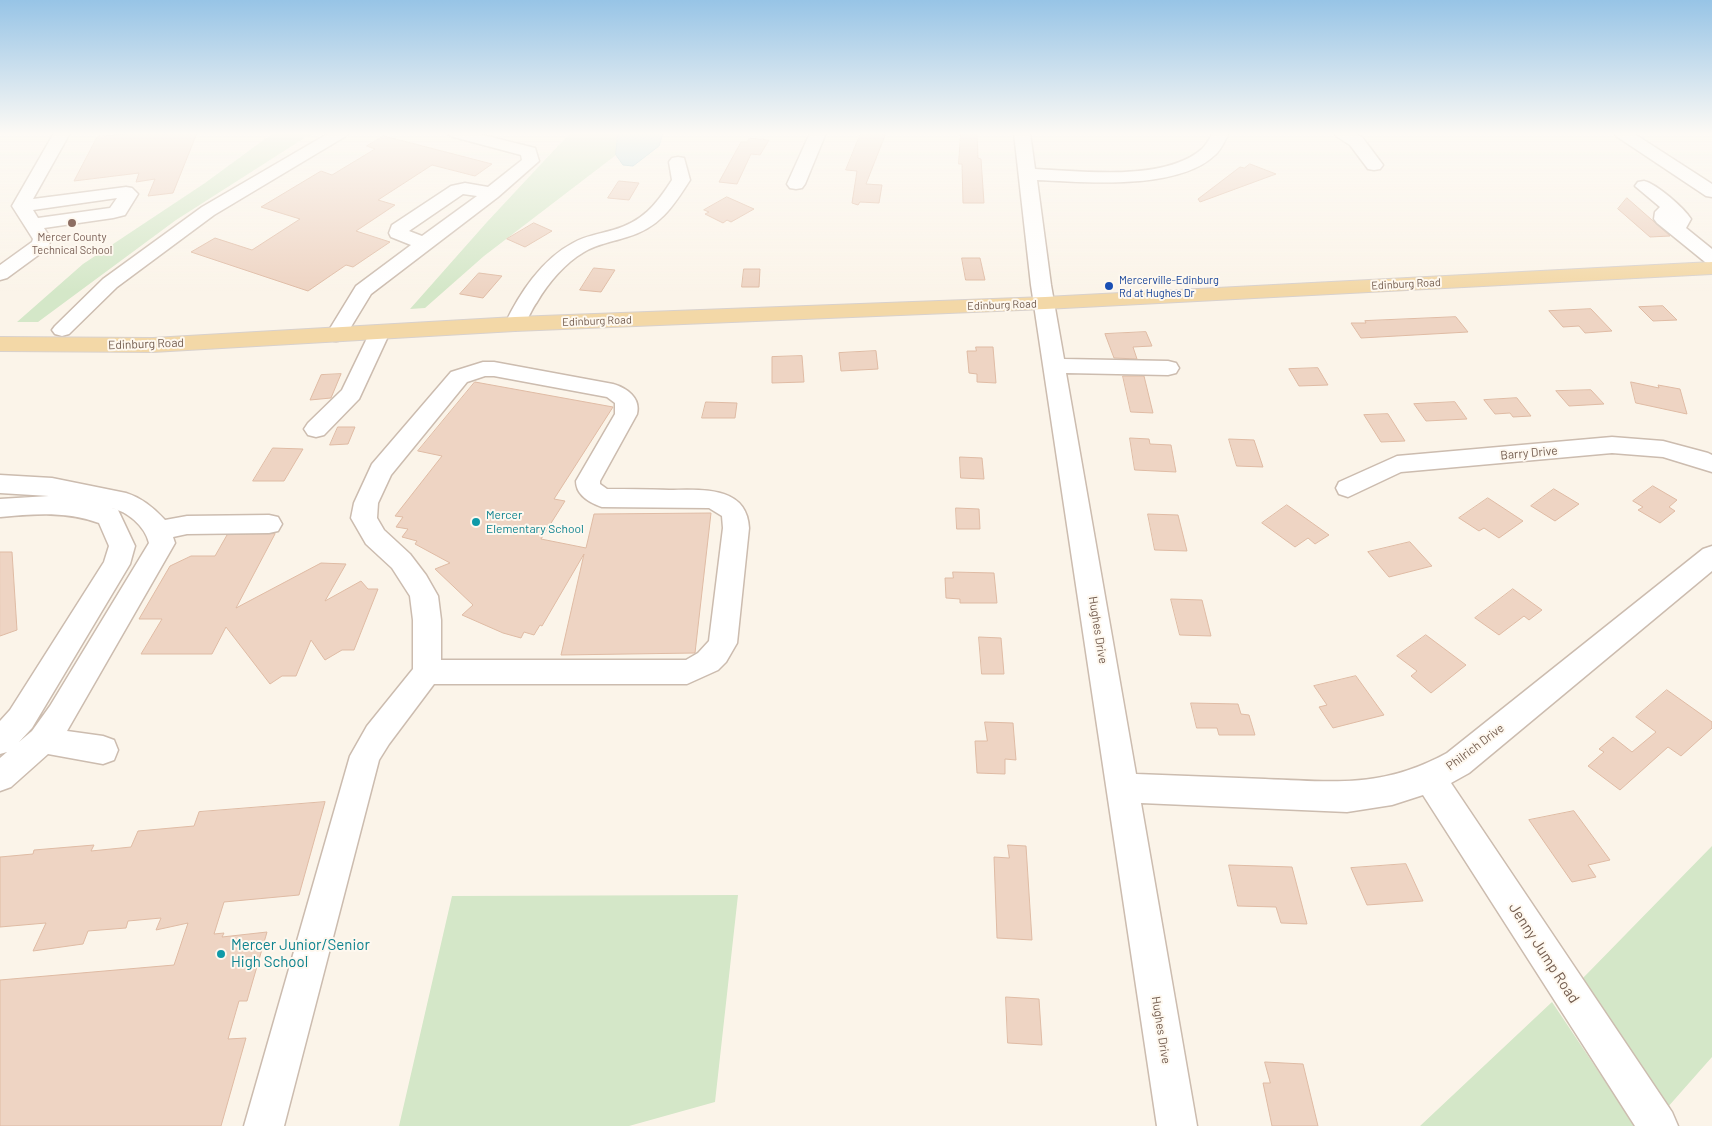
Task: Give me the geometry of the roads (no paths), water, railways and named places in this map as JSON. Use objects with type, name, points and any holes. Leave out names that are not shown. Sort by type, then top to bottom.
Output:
[{"type":"main road","name":"Edinburg Road","points":[[0,344],[153,345],[515,324],[1045,303],[1712,268]]},
{"type":"main road","name":"Edinburg Road","points":[[0,326],[62,330],[291,337]]},
{"type":"street","points":[[0,274],[41,244],[42,239],[31,224],[22,206],[22,202],[32,186]]},
{"type":"street","points":[[62,330],[110,283],[208,211],[250,186]]},
{"type":"street","points":[[336,334],[363,290],[501,186]]},
{"type":"street","points":[[515,324],[521,309],[562,258],[572,250],[587,243],[636,228],[652,219],[662,209],[677,186]]},
{"type":"street","name":"Hughes Drive","points":[[1029,186],[1045,303],[1177,1126]]},
{"type":"street","points":[[1644,186],[1671,207],[1675,221],[1712,258]]},
{"type":"street","points":[[425,244],[403,236],[398,233],[399,229],[457,190],[465,188],[492,193]]},
{"type":"street","points":[[22,206],[126,192],[128,194],[119,211],[31,224]]},
{"type":"street","points":[[53,220],[60,200]]},
{"type":"street","points":[[1055,366],[1168,368]]},
{"type":"street","points":[[264,1126],[365,756],[378,735],[427,672],[427,620],[424,596],[417,582],[401,561],[375,537],[364,518],[366,503],[381,470],[459,377],[483,369],[494,369],[613,391],[625,400],[628,406],[626,414],[588,481],[588,487],[602,498],[611,500],[711,498],[733,510],[736,528],[723,643],[716,656],[704,666],[687,672],[427,672]]},
{"type":"street","name":"Barry Drive","points":[[1348,488],[1396,464],[1612,446],[1635,445],[1659,448],[1712,464]]},
{"type":"street","points":[[0,484],[52,487],[126,502],[146,516],[159,531],[162,543],[61,715],[43,740],[0,777]]},
{"type":"street","points":[[0,508],[62,504],[87,508],[109,517],[122,546],[117,564],[21,718],[0,741]]},
{"type":"street","points":[[159,531],[188,525],[269,524]]},
{"type":"street","name":"Philrich Drive","points":[[1123,788],[1347,797],[1381,794],[1416,785],[1458,763],[1712,556]]},
{"type":"street","points":[[43,740],[103,750]]},
{"type":"street","name":"Jenny Jump Road","points":[[1430,779],[1658,1126]]},
{"type":"lane","points":[[316,430],[350,394],[380,332]]},
{"type":"place","name":"Mercer County Technical School","points":[[72,223]]},
{"type":"place","name":"Mercerville-Edinburg Rd at Hughes Dr","points":[[1109,286]]},
{"type":"place","name":"Mercer Elementary School","points":[[476,522]]},
{"type":"place","name":"Mercer Junior/Senior High School","points":[[221,954]]}]
